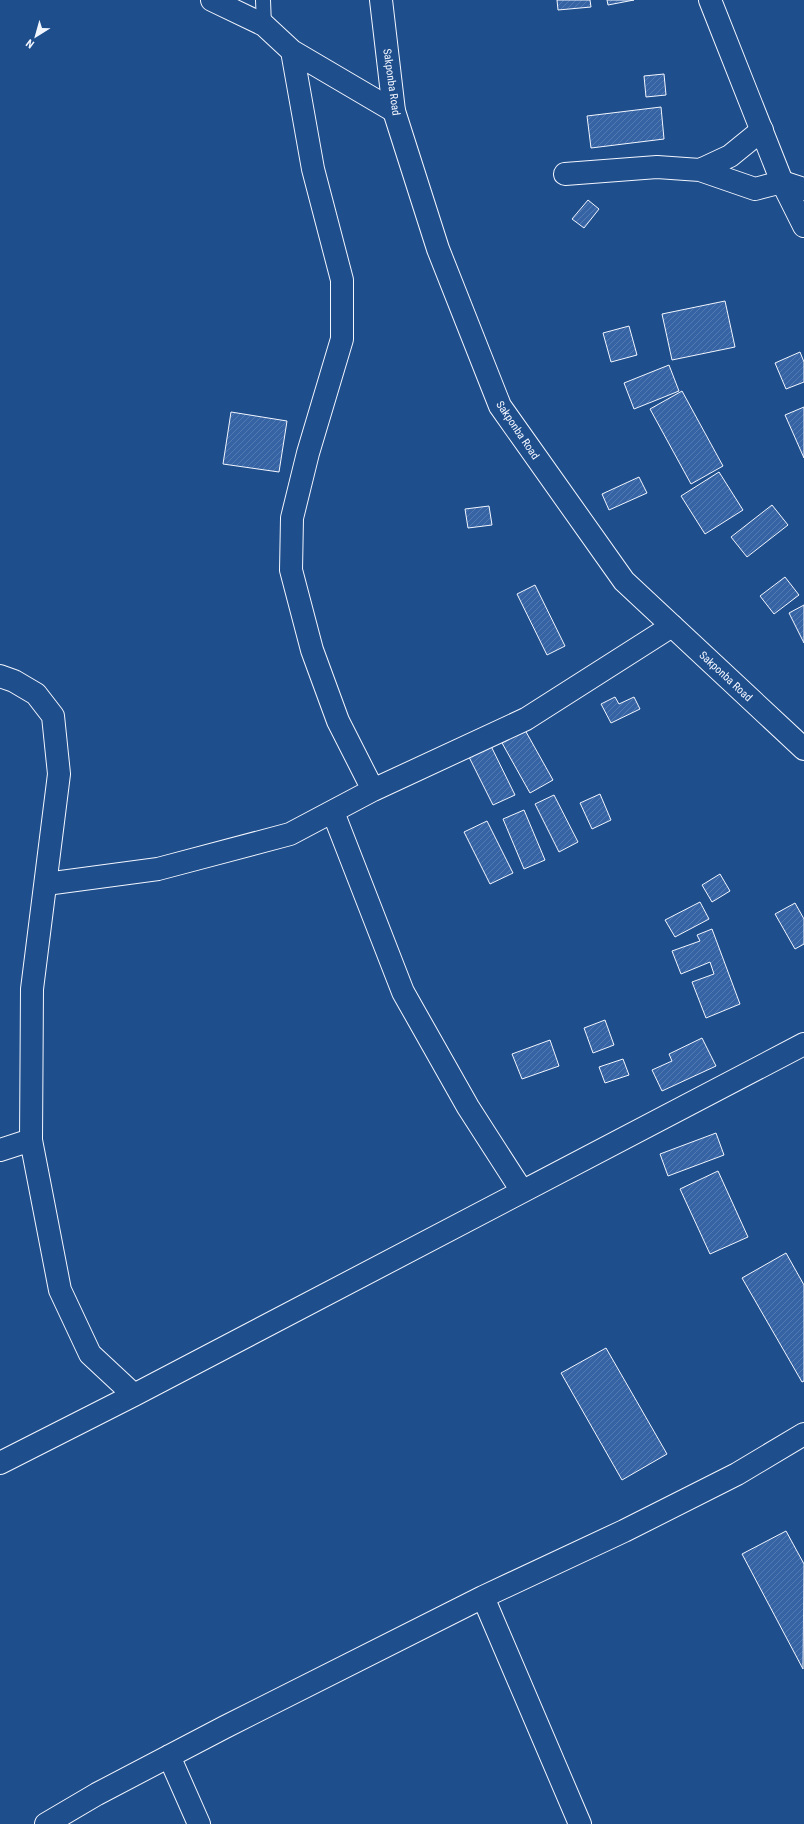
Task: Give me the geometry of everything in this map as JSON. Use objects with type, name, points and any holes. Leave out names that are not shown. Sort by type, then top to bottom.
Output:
[{"type":"main road","points":[[212,0],[264,25],[292,51],[394,111]]},
{"type":"main road","name":"Sakponba Road","points":[[381,0],[394,111],[438,249],[500,406],[624,581],[804,749]]},
{"type":"main road","points":[[710,0],[782,182],[804,226]]},
{"type":"main road","points":[[292,51],[313,169],[342,280],[342,339],[314,431],[292,518],[291,570],[312,650],[338,721],[373,790]]},
{"type":"main road","points":[[700,170],[730,156],[762,130]]},
{"type":"main road","points":[[565,174],[658,167],[700,170],[755,189],[782,182],[804,189]]},
{"type":"main road","points":[[46,884],[158,869],[290,834],[373,790],[526,719],[672,626]]},
{"type":"main road","points":[[0,676],[14,681],[36,694],[53,716],[59,774],[32,989],[31,1140],[60,1290],[90,1354],[134,1395]]},
{"type":"main road","points":[[333,812],[404,992],[468,1107],[522,1191]]},
{"type":"main road","points":[[0,1463],[134,1395],[804,1044]]},
{"type":"main road","points":[[0,1150],[31,1140]]},
{"type":"main road","points":[[46,1824],[97,1794],[168,1756],[483,1597],[624,1531],[737,1474],[804,1434]]},
{"type":"main road","points":[[483,1597],[580,1824]]},
{"type":"main road","points":[[168,1756],[199,1824]]},
{"type":"lane","points":[[263,0],[264,25]]},
{"type":"building","points":[[557,0],[590,0],[591,7],[558,10]]},
{"type":"building","points":[[607,0],[634,0],[608,5]]},
{"type":"building","points":[[664,74],[666,95],[646,97],[644,76]]},
{"type":"building","points":[[661,107],[664,139],[591,148],[587,116]]},
{"type":"building","points":[[588,200],[599,209],[584,228],[572,219]]},
{"type":"building","points":[[725,301],[735,347],[672,360],[662,314]]},
{"type":"building","points":[[629,326],[637,355],[611,362],[603,333]]},
{"type":"building","points":[[800,352],[804,362],[804,382],[786,389],[775,363]]},
{"type":"building","points":[[669,365],[679,391],[634,409],[624,383]]},
{"type":"building","points":[[682,391],[723,466],[691,484],[650,409]]},
{"type":"building","points":[[804,407],[804,458],[785,415]]},
{"type":"building","points":[[231,412],[287,421],[279,472],[223,464]]},
{"type":"building","points":[[719,472],[743,510],[705,534],[681,496]]},
{"type":"building","points":[[639,477],[647,493],[609,510],[602,494]]},
{"type":"building","points":[[772,505],[788,525],[747,557],[731,537]]},
{"type":"building","points":[[489,506],[492,525],[468,528],[465,509]]},
{"type":"building","points":[[785,577],[799,595],[774,614],[760,596]]},
{"type":"building","points":[[535,585],[565,646],[547,655],[517,594]]},
{"type":"building","points":[[804,605],[804,643],[789,613]]},
{"type":"building","points":[[615,697],[619,704],[634,697],[640,709],[611,723],[601,704]]},
{"type":"building","points":[[525,730],[553,780],[530,793],[502,743]]},
{"type":"building","points":[[489,742],[515,795],[493,805],[467,753]]},
{"type":"building","points":[[600,794],[611,820],[592,829],[580,803]]},
{"type":"building","points":[[554,795],[578,842],[559,852],[535,804]]},
{"type":"building","points":[[524,810],[545,860],[524,869],[503,819]]},
{"type":"building","points":[[487,821],[513,873],[490,884],[464,832]]},
{"type":"building","points":[[720,874],[730,891],[712,902],[702,885]]},
{"type":"building","points":[[700,902],[709,919],[675,937],[665,920]]},
{"type":"building","points":[[795,903],[804,919],[804,944],[795,949],[775,914]]},
{"type":"building","points":[[712,929],[740,1004],[706,1018],[692,982],[714,974],[710,962],[681,974],[672,951],[700,941],[697,935]]},
{"type":"building","points":[[605,1020],[614,1045],[593,1053],[584,1028]]},
{"type":"building","points":[[702,1038],[716,1066],[662,1091],[652,1070],[672,1061],[669,1054]]},
{"type":"building","points":[[550,1040],[559,1066],[522,1079],[512,1054]]},
{"type":"building","points":[[623,1059],[629,1075],[605,1083],[599,1067]]},
{"type":"building","points":[[716,1133],[724,1155],[668,1176],[660,1154]]},
{"type":"building","points":[[718,1171],[748,1237],[710,1254],[680,1189]]},
{"type":"building","points":[[786,1253],[804,1285],[804,1381],[802,1382],[742,1278]]},
{"type":"building","points":[[606,1348],[667,1454],[622,1480],[561,1373]]},
{"type":"building","points":[[786,1531],[804,1564],[803,1669],[742,1554]]}]
